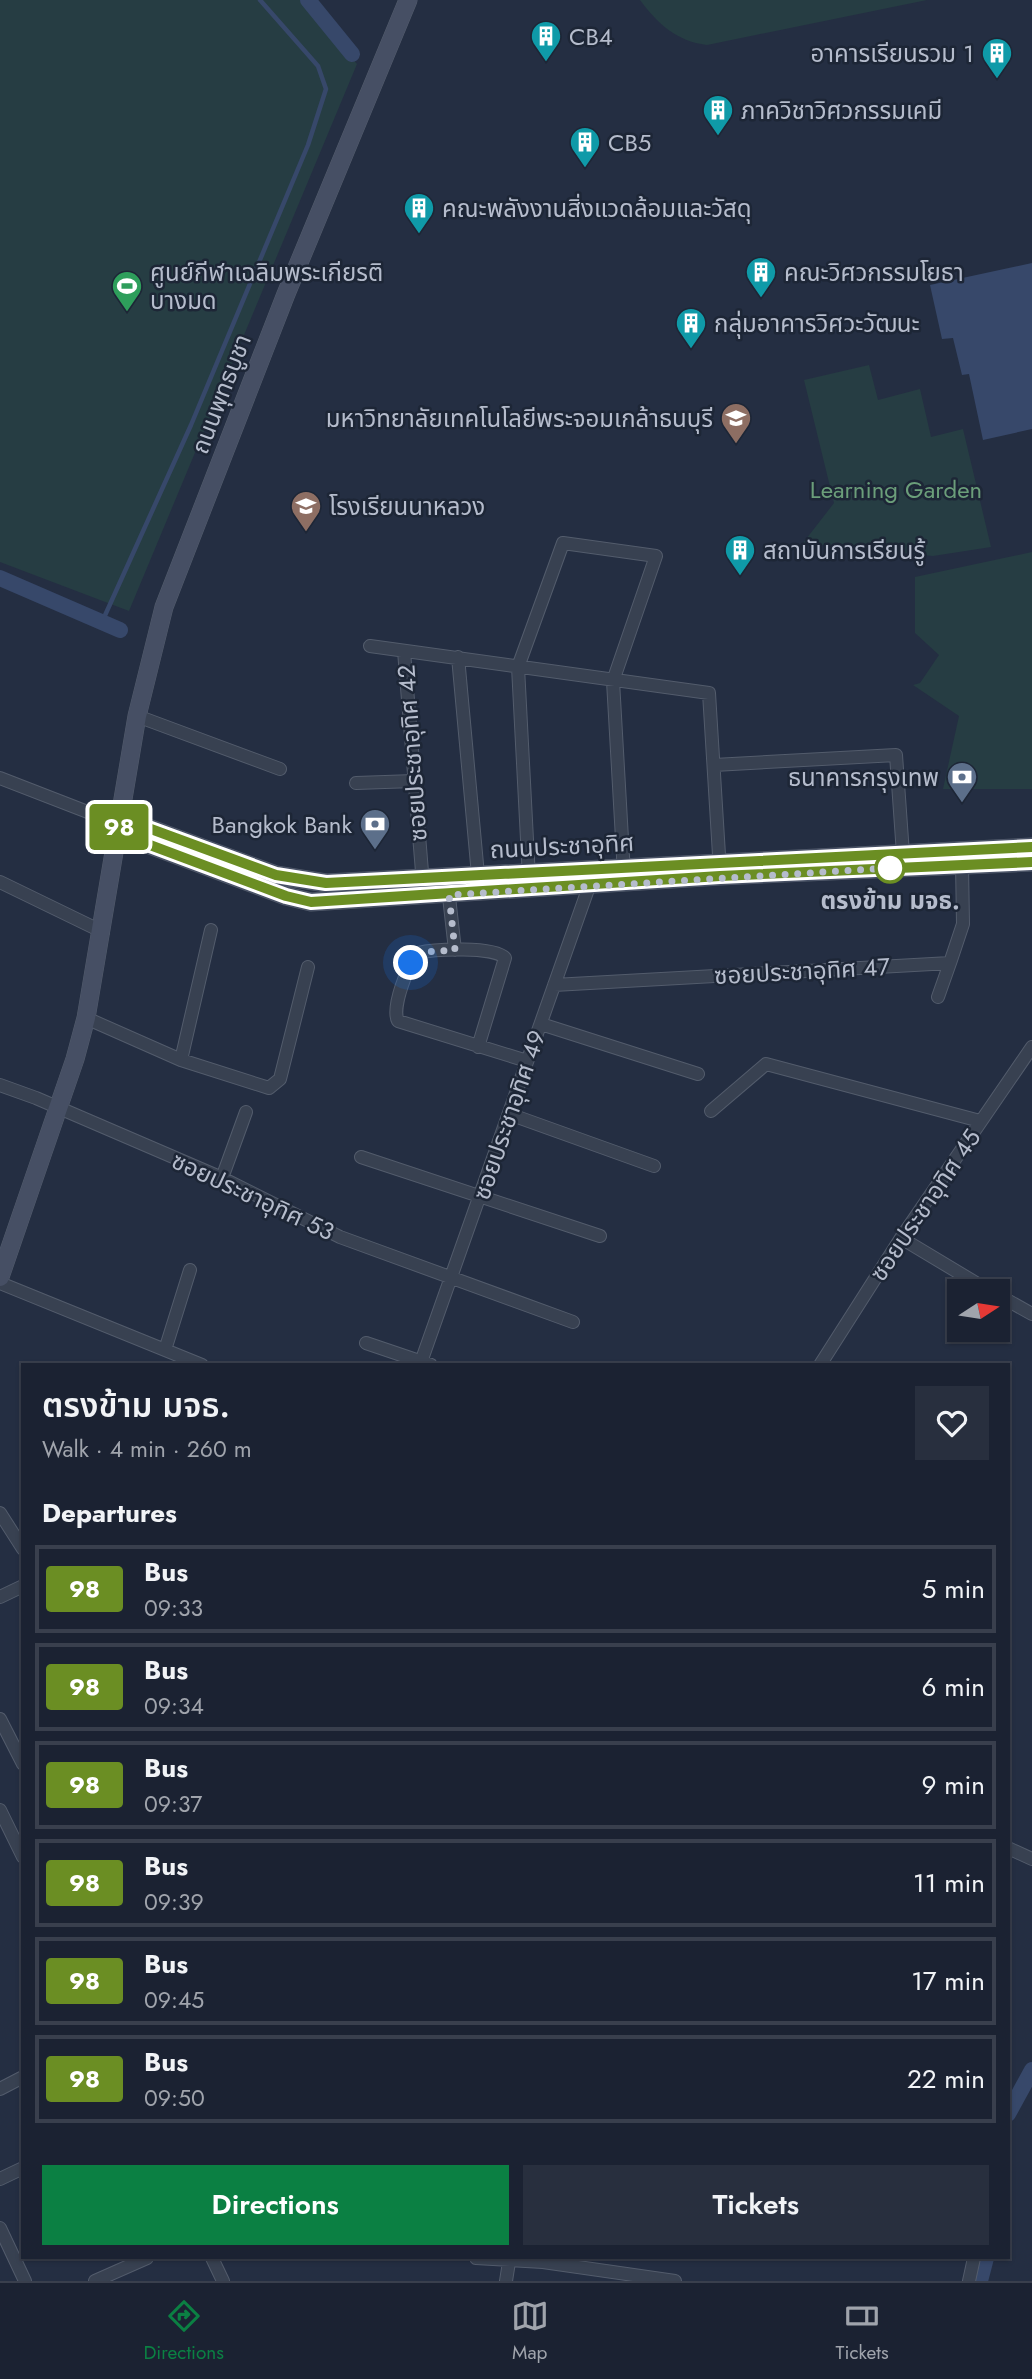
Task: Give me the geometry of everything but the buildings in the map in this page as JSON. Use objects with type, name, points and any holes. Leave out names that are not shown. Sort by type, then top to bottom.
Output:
[{"type":"main road","name":"ถนนพุทธบูชา","points":[[120,826],[137,716],[151,649],[175,578],[286,294],[408,0]]},
{"type":"main road","name":"ถนนประชาอุทิศ","points":[[120,826],[299,900],[330,902],[423,887],[1032,847]]},
{"type":"main road","points":[[0,1277],[58,1109],[86,1018],[120,826]]},
{"type":"main road","name":"ถนนประชาอุทิศ","points":[[720,869],[1032,862]]},
{"type":"main road","name":"ถนนประชาอุทิศ","points":[[448,886],[478,875],[529,881]]},
{"type":"street","points":[[529,881],[518,667],[563,543],[656,556],[613,681],[624,874]]},
{"type":"street","points":[[370,646],[709,693],[720,869]]},
{"type":"street","name":"ซอยประชาอุทิศ 42","points":[[404,651],[423,887]]},
{"type":"street","points":[[458,657],[478,875]]},
{"type":"street","points":[[137,716],[280,769]]},
{"type":"street","points":[[714,765],[896,755],[903,854]]},
{"type":"street","points":[[0,778],[120,826]]},
{"type":"street","points":[[356,783],[414,781]]},
{"type":"street","points":[[938,998],[962,925],[961,864]]},
{"type":"street","name":"ซอยประชาอุทิศ 49","points":[[426,1363],[449,1279],[593,876]]},
{"type":"street","points":[[0,882],[103,932]]},
{"type":"street","points":[[448,886],[455,950]]},
{"type":"street","points":[[181,1060],[211,930]]},
{"type":"street","points":[[478,1047],[505,957],[493,952],[455,950],[418,953],[411,963],[394,1014],[402,1023],[478,1047],[527,1061]]},
{"type":"street","name":"ซอยประชาอุทิศ 47","points":[[554,985],[950,963]]},
{"type":"street","points":[[86,1018],[181,1060],[269,1088],[274,1087],[280,1079],[307,967]]},
{"type":"street","points":[[541,1024],[698,1074]]},
{"type":"street","name":"ซอยประชาอุทิศ 45","points":[[821,1363],[901,1238],[1032,1046]]},
{"type":"street","points":[[711,1111],[766,1064],[980,1121]]},
{"type":"street","name":"ซอยประชาอุทิศ 53","points":[[0,1085],[222,1178],[340,1237],[449,1279],[573,1322]]},
{"type":"street","points":[[222,1178],[246,1112]]},
{"type":"street","points":[[509,1114],[654,1166]]},
{"type":"street","points":[[361,1157],[600,1236]]},
{"type":"street","points":[[901,1238],[969,1279]]},
{"type":"street","points":[[165,1350],[190,1270]]},
{"type":"street","points":[[0,1283],[197,1363]]},
{"type":"street","points":[[1010,1302],[1032,1314]]},
{"type":"street","points":[[366,1343],[426,1363]]},
{"type":"street","points":[[0,1513],[21,1546]]},
{"type":"street","points":[[0,1597],[21,1588]]},
{"type":"street","points":[[0,1719],[21,1760]]},
{"type":"street","points":[[0,1810],[21,1853]]},
{"type":"street","points":[[1010,1849],[1032,1859]]},
{"type":"street","points":[[0,2089],[21,2078]]},
{"type":"street","points":[[0,2179],[21,2169]]},
{"type":"street","points":[[0,2228],[25,2281]]},
{"type":"street","points":[[95,2281],[145,2259]]},
{"type":"street","points":[[212,2259],[223,2281]]},
{"type":"street","points":[[484,2259],[509,2262],[543,2260],[675,2281]]},
{"type":"street","points":[[969,2281],[974,2259]]},
{"type":"street","points":[[506,2281],[509,2262]]},
{"type":"green space","name":"ศูนย์กีฬาเฉลิมพระเกียรติ บางมด","points":[[0,0],[301,0],[357,64],[129,611],[0,562]]},
{"type":"green space","points":[[640,0],[927,0],[707,45],[686,40],[669,30]]},
{"type":"green space","name":"Learning Garden","points":[[869,365],[878,400],[920,389],[931,437],[963,429],[991,547],[933,556],[803,543],[834,503],[804,380]]},
{"type":"green space","points":[[1032,552],[1032,789],[943,789],[959,716],[913,685],[920,683],[939,655],[915,633],[915,577]]},
{"type":"water","points":[[1032,263],[1032,429],[983,440],[969,374],[962,375],[953,338],[942,339],[930,285]]},
{"type":"waterway","points":[[102,622],[191,425],[308,145],[326,89],[318,66],[260,0]]},
{"type":"waterway","points":[[308,0],[352,54]]},
{"type":"waterway","points":[[0,578],[120,630]]},
{"type":"waterway","points":[[1010,2110],[1032,2070]]},
{"type":"waterway","points":[[980,2281],[986,2259]]},
{"type":"bus line","name":"98","points":[[1032,847],[326,883],[276,875],[121,818],[118,833],[286,896],[311,902],[720,876],[1032,862]]},
{"type":"place","name":"CB4","points":[[546,63]]},
{"type":"place","name":"อาคารเรียนรวม 1","points":[[997,80]]},
{"type":"place","name":"ภาควิชาวิศวกรรมเคมี","points":[[718,137]]},
{"type":"place","name":"CB5","points":[[585,169]]},
{"type":"place","name":"คณะพลังงานสิ่งแวดล้อมและวัสดุ","points":[[419,235]]},
{"type":"place","name":"คณะวิศวกรรมโยธา","points":[[761,299]]},
{"type":"place","name":"ศูนย์กีฬาเฉลิมพระเกียรติ บางมด","points":[[127,313]]},
{"type":"place","name":"กลุ่มอาคารวิศวะวัฒนะ","points":[[691,350]]},
{"type":"place","name":"มหาวิทยาลัยเทคโนโลยีพระจอมเกล้าธนบุรี","points":[[736,445]]},
{"type":"place","name":"โรงเรียนนาหลวง","points":[[306,533]]},
{"type":"place","name":"สถาบันการเรียนรู้","points":[[740,577]]},
{"type":"place","name":"ธนาคารกรุงเทพ","points":[[962,804]]},
{"type":"place","name":"Bangkok Bank","points":[[375,851]]},
{"type":"place","name":"ตรงข้าม มจธ.","points":[[890,868]]},
{"type":"route","points":[[411,963],[421,952],[455,950],[449,895],[590,884],[890,868]]}]
